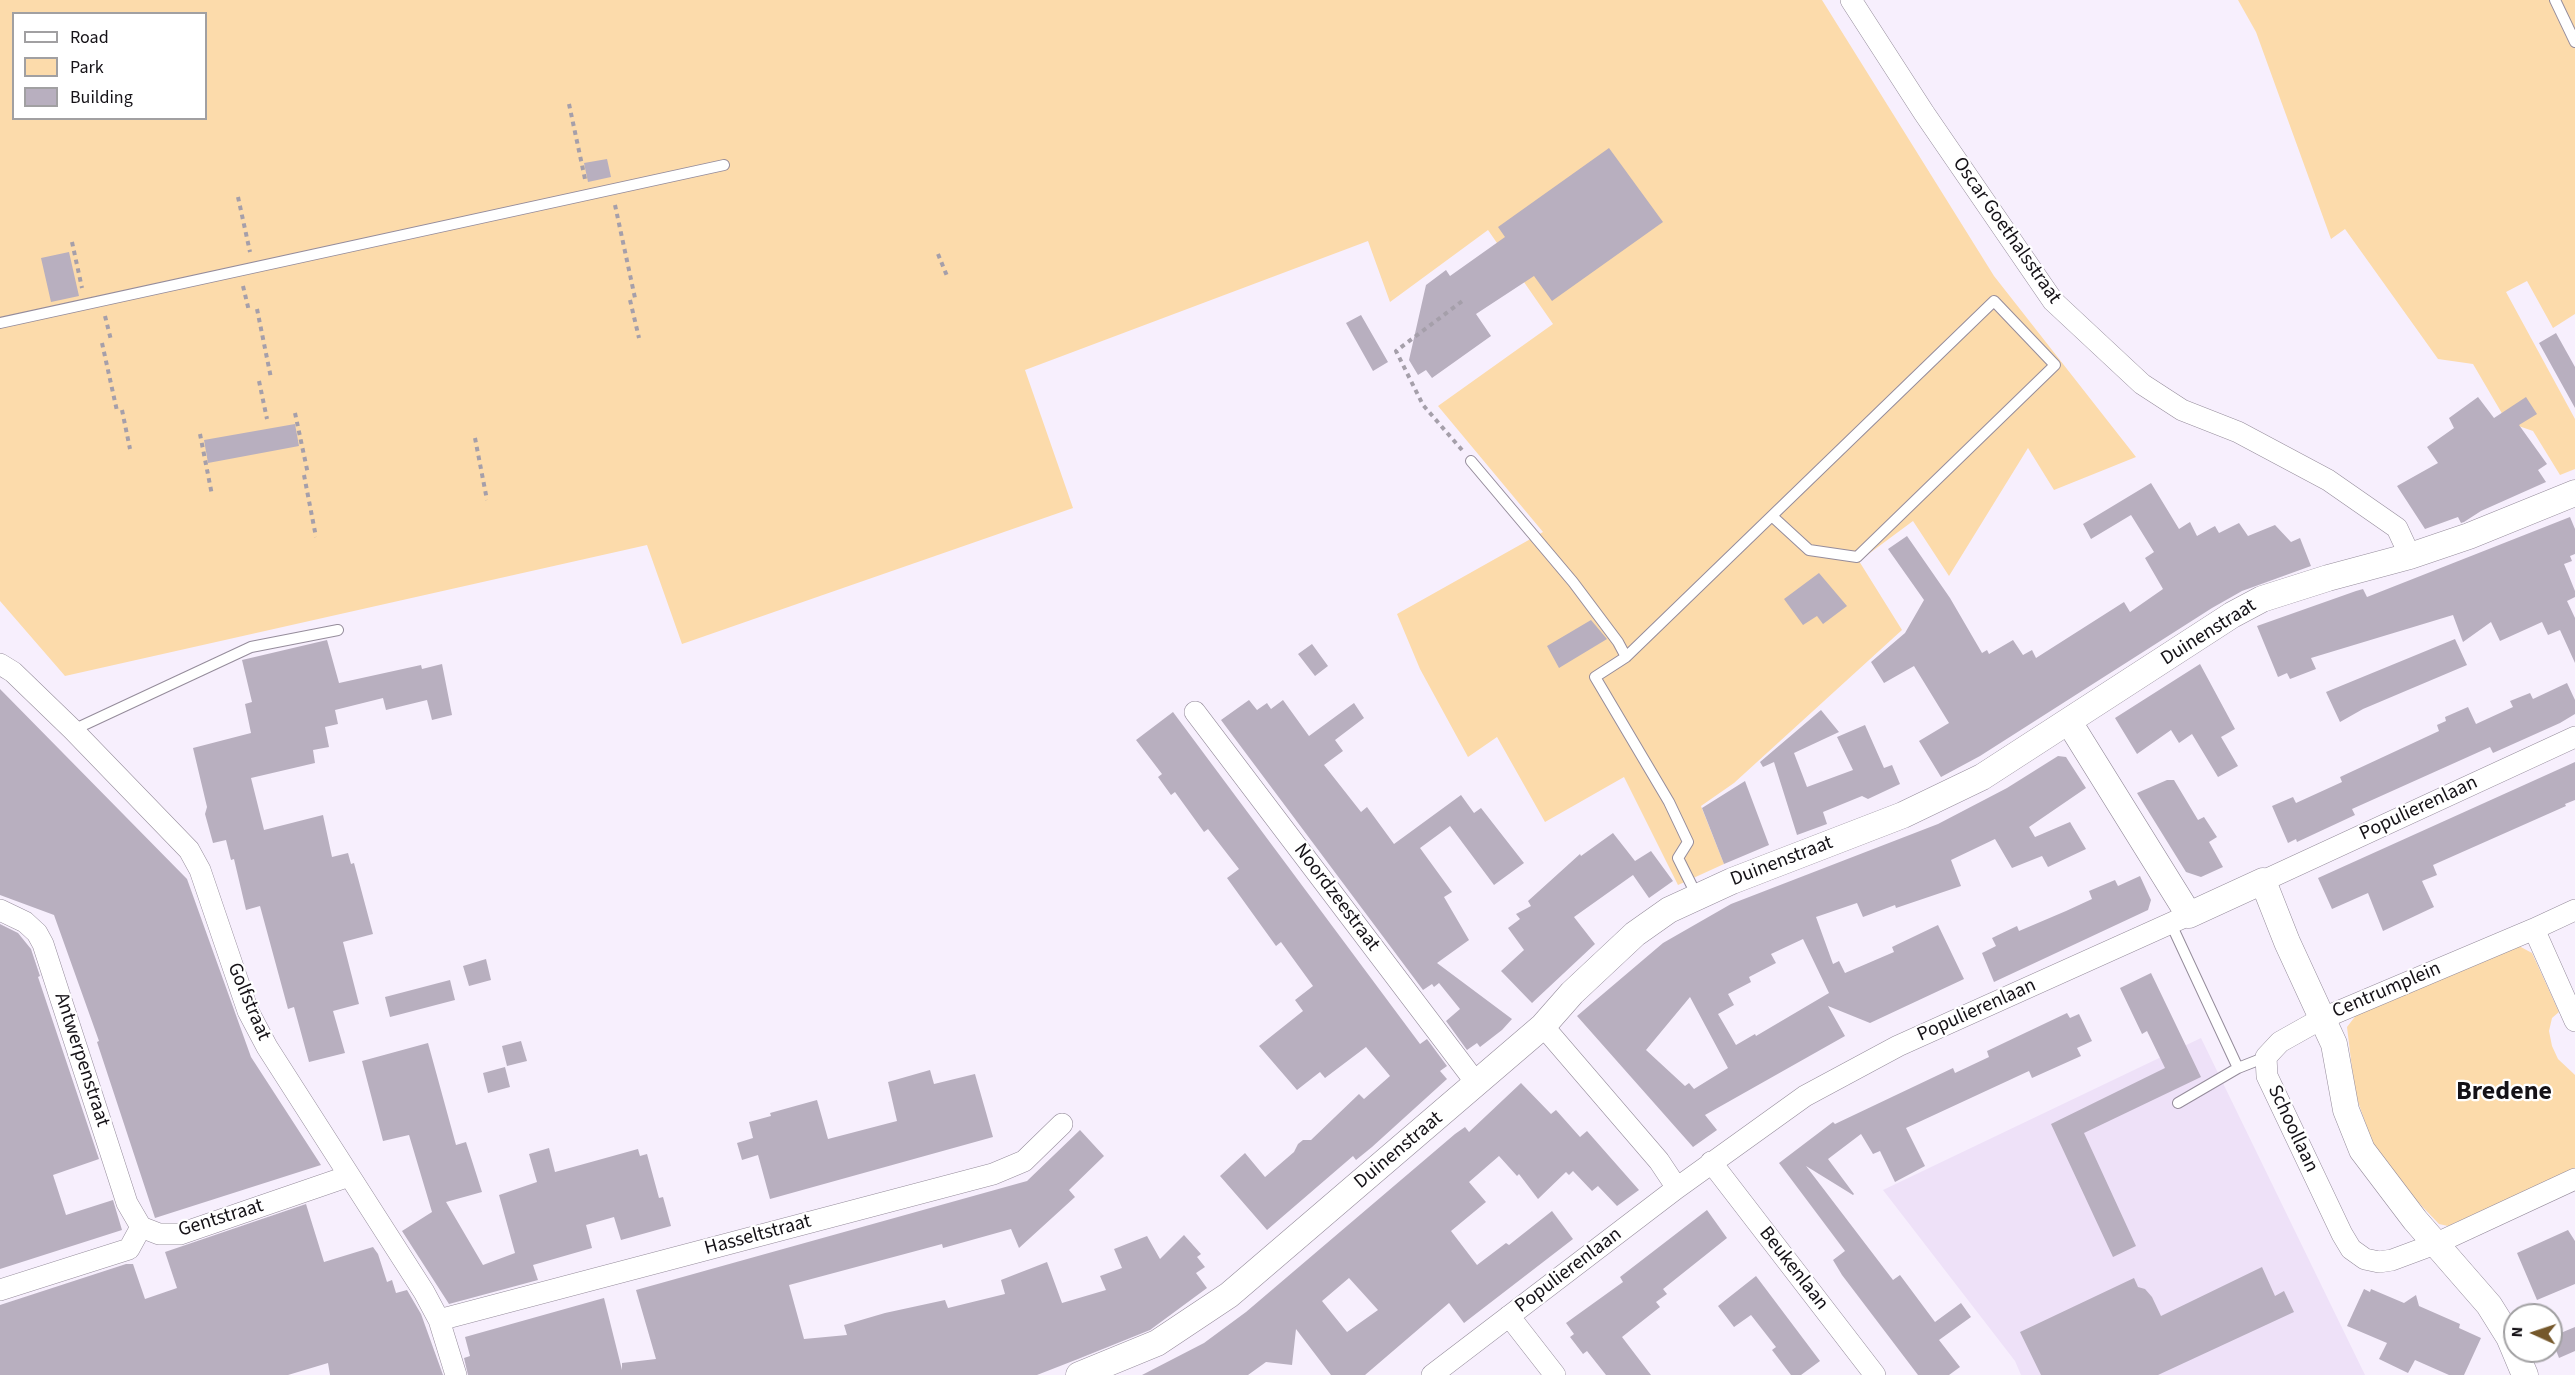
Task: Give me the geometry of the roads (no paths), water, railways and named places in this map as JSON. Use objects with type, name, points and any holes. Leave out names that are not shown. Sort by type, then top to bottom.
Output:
[{"type":"street","name":"Oscar Goethalsstraat","points":[[1851,0],[1924,113],[2053,301],[2142,384],[2182,410],[2238,432],[2328,480],[2397,528],[2410,556]]},
{"type":"street","name":"Duinenstraat","points":[[1079,1375],[1157,1343],[1229,1294],[1543,1026],[1572,993],[1635,934],[1697,896],[1903,815],[1982,777],[2222,621],[2262,599],[2316,581],[2410,556],[2469,536],[2575,493]]},
{"type":"street","name":"Golfstraat","points":[[0,664],[13,672],[73,730],[189,850],[200,870],[248,1011],[439,1320],[456,1375]]},
{"type":"street","name":"Noordzeestraat","points":[[1195,712],[1477,1084]]},
{"type":"street","points":[[2069,722],[2180,920]]},
{"type":"street","name":"Populierenlaan","points":[[1432,1375],[1677,1188],[1805,1096],[1898,1046],[2180,920],[2575,737]]},
{"type":"street","points":[[2263,881],[2321,1019],[2280,1042],[2266,1057]]},
{"type":"street","name":"Antwerpenstraat","points":[[0,910],[25,922],[37,933],[43,944],[127,1203],[141,1227]]},
{"type":"street","name":"Centrumplein","points":[[2525,1375],[2509,1337],[2489,1305],[2388,1187],[2362,1150],[2346,1110],[2334,1044],[2321,1019],[2575,910]]},
{"type":"street","points":[[2534,929],[2575,1021]]},
{"type":"street","points":[[1543,1026],[1659,1161],[1677,1188]]},
{"type":"street","name":"Schoollaan","points":[[2266,1057],[2267,1076],[2351,1249],[2365,1259],[2379,1262],[2435,1244]]},
{"type":"street","name":"Hasseltstraat","points":[[439,1320],[993,1174],[1024,1161],[1062,1124]]},
{"type":"street","name":"Beukenlaan","points":[[1712,1162],[1875,1375]]},
{"type":"street","name":"Gentstraat","points":[[141,1227],[159,1234],[180,1234],[349,1176]]},
{"type":"street","points":[[2435,1244],[2575,1179]]},
{"type":"street","points":[[0,1290],[129,1249],[141,1227]]},
{"type":"street","points":[[1509,1316],[1555,1375]]},
{"type":"lane","points":[[2555,0],[2575,42]]},
{"type":"lane","points":[[0,323],[724,165]]},
{"type":"lane","points":[[1697,896],[1678,858],[1688,842],[1669,802],[1595,677],[1626,657],[1994,301],[2055,365],[1857,557],[1809,550],[1773,517]]},
{"type":"lane","points":[[1471,461],[1573,582],[1618,642],[1626,657]]},
{"type":"lane","points":[[73,730],[251,647],[338,630]]},
{"type":"lane","points":[[2180,920],[2238,1068]]},
{"type":"lane","points":[[2178,1103],[2238,1068],[2266,1057]]},
{"type":"district","name":"Bredene","points":[[2504,1093]]}]
